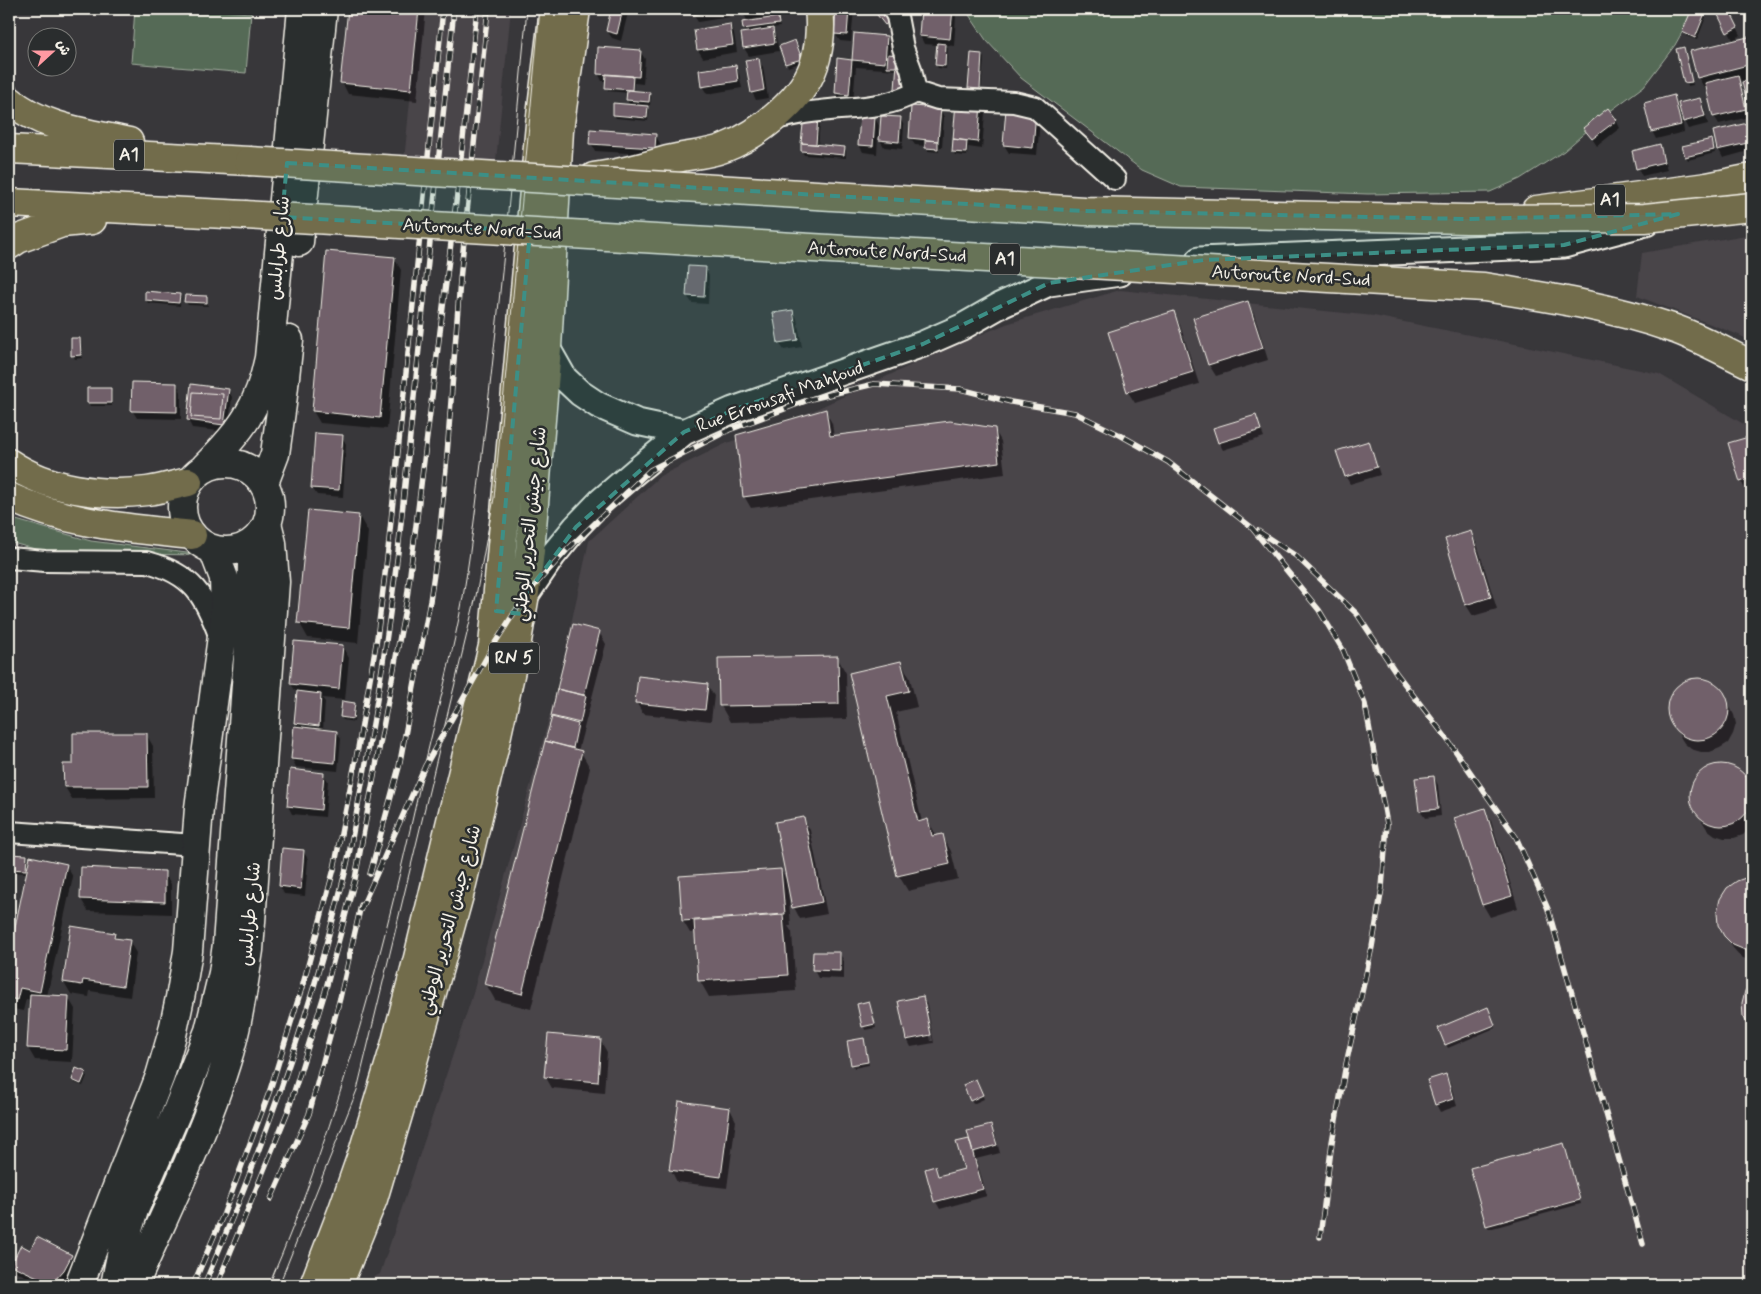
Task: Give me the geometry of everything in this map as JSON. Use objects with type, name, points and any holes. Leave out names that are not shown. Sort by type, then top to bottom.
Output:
[{"type":"highway","name":"شارع جيش التحرير الوطني","points":[[338,1285],[372,1199],[388,1150],[461,888],[496,744],[514,607],[540,124],[554,9]]},
{"type":"highway","name":"شارع جيش التحرير الوطني","points":[[314,1285],[364,1149],[395,1046],[493,646],[514,607],[530,551],[547,348],[559,130],[576,9]]},
{"type":"highway","points":[[569,180],[625,172],[723,149],[749,136],[774,119],[793,100],[807,79],[816,60],[820,37],[819,9]]},
{"type":"highway","points":[[9,100],[30,115],[54,125],[201,159]]},
{"type":"highway","name":"A1","points":[[9,149],[249,161],[1084,211],[1467,219],[1645,218],[1752,207]]},
{"type":"highway","name":"A1","points":[[1467,219],[1697,188],[1752,178]]},
{"type":"highway","name":"Autoroute Nord-Sud","points":[[9,203],[201,212],[1484,288],[1558,299],[1621,313],[1673,328],[1752,365]]},
{"type":"highway","points":[[9,245],[18,239],[62,223],[201,212]]},
{"type":"highway","points":[[9,463],[32,476],[49,482],[97,492],[122,493],[146,491],[197,474]]},
{"type":"highway","points":[[9,497],[51,514],[209,545]]},
{"type":"main road","name":"شارع طرابلس","points":[[197,474],[238,432],[249,416],[265,378],[269,358],[302,9]]},
{"type":"main road","name":"شارع طرابلس","points":[[264,483],[275,454],[282,404],[323,9]]},
{"type":"main road","points":[[115,1285],[123,1246],[134,1210],[209,1031],[223,973],[227,944],[251,616],[252,562],[270,507],[270,498],[264,483],[258,475],[242,465],[223,462],[197,474],[184,491],[181,509],[186,527],[230,560],[251,616]]},
{"type":"main road","name":"شارع طرابلس","points":[[134,1285],[214,1098],[229,1053],[244,988],[249,950],[274,582],[272,543],[262,531]]},
{"type":"main road","points":[[209,545],[242,548],[262,531]]},
{"type":"main road","points":[[79,1285],[160,1076],[172,1035],[181,993],[188,951],[196,845],[208,737],[222,645],[226,596],[224,578],[209,545]]},
{"type":"street","points":[[893,9],[897,16],[903,48],[911,69],[916,92]]},
{"type":"street","points":[[774,119],[818,111],[869,107],[904,99],[916,92],[938,99],[1014,102],[1035,107],[1115,179]]},
{"type":"street","name":"Rue Errousafi Mahfoud","points":[[514,607],[553,555],[601,501],[684,432],[733,410],[876,362],[923,344],[962,327],[999,306],[1049,284],[1204,260],[1564,245],[1752,194]]},
{"type":"street","name":"Rue Errousafi Mahfoud","points":[[547,348],[564,378],[580,393],[598,405],[637,422],[684,432]]},
{"type":"street","points":[[9,558],[45,561],[139,562],[163,566],[185,579],[202,597],[210,612],[222,645]]},
{"type":"street","points":[[9,832],[196,845]]},
{"type":"highlighted area","points":[[287,163],[1084,211],[1467,219],[1678,214],[1564,245],[1204,260],[1049,283],[923,344],[733,410],[684,432],[576,527],[525,596],[522,614],[496,611],[530,231],[282,217]]},
{"type":"shaded area","points":[[419,9],[511,9],[493,191],[402,181]]},
{"type":"shaded area","points":[[1752,234],[1752,342],[1739,335],[1637,296],[1642,253]]},
{"type":"shaded area","points":[[1120,290],[1374,316],[1659,374],[1752,429],[1752,1285],[360,1285],[380,1274],[471,1000],[557,689],[589,541],[660,476],[727,443],[810,412],[937,353],[1006,324]]},
{"type":"green space","points":[[135,9],[192,9],[251,13],[246,73],[131,63]]},
{"type":"green space","points":[[965,9],[1695,9],[1675,45],[1644,86],[1605,115],[1564,151],[1520,179],[1490,192],[1368,194],[1181,187],[1142,170],[1021,78],[986,40]]},
{"type":"green space","points":[[9,518],[91,541],[203,555],[49,553],[9,542]]},
{"type":"building","points":[[348,9],[419,9],[411,90],[340,83]]},
{"type":"building","points":[[611,9],[623,9],[617,34],[606,31]]},
{"type":"building","points":[[691,9],[726,9],[692,15]]},
{"type":"building","points":[[741,9],[771,9],[742,15]]},
{"type":"building","points":[[836,9],[849,9],[847,35],[834,34]]},
{"type":"building","points":[[877,9],[891,9],[896,16],[885,25],[874,11]]},
{"type":"building","points":[[921,9],[953,9],[950,39],[919,36]]},
{"type":"building","points":[[1692,9],[1705,13],[1695,38],[1682,32]]},
{"type":"building","points":[[1715,9],[1729,9],[1738,27],[1727,33]]},
{"type":"building","points":[[778,17],[779,24],[743,29],[742,22]]},
{"type":"building","points":[[730,24],[733,45],[697,50],[694,30]]},
{"type":"building","points":[[773,28],[775,43],[743,48],[741,33]]},
{"type":"building","points":[[854,33],[887,36],[885,63],[852,60]]},
{"type":"building","points":[[1752,36],[1752,64],[1697,78],[1690,51]]},
{"type":"building","points":[[795,40],[802,59],[785,64],[779,46]]},
{"type":"building","points":[[937,43],[946,44],[945,66],[935,65]]},
{"type":"building","points":[[598,47],[641,50],[639,77],[597,74]]},
{"type":"building","points":[[1684,47],[1692,82],[1684,83],[1676,49]]},
{"type":"building","points":[[971,53],[982,54],[980,89],[968,88]]},
{"type":"building","points":[[888,54],[897,55],[896,67],[887,67]]},
{"type":"building","points":[[759,58],[764,90],[751,93],[745,60]]},
{"type":"building","points":[[837,58],[852,60],[849,95],[835,93]]},
{"type":"building","points":[[897,63],[907,64],[905,89],[895,89]]},
{"type":"building","points":[[736,65],[738,81],[701,87],[699,70]]},
{"type":"building","points":[[606,74],[633,76],[632,90],[605,88]]},
{"type":"building","points":[[1738,75],[1746,109],[1713,117],[1705,83]]},
{"type":"building","points":[[1752,79],[1752,109],[1749,110],[1742,82]]},
{"type":"building","points":[[627,90],[650,92],[649,102],[626,100]]},
{"type":"building","points":[[1674,95],[1681,125],[1651,132],[1644,103]]},
{"type":"building","points":[[1700,98],[1705,116],[1683,122],[1678,103]]},
{"type":"building","points":[[956,102],[981,104],[978,142],[953,139]]},
{"type":"building","points":[[613,103],[648,106],[647,118],[613,115]]},
{"type":"building","points":[[911,106],[941,108],[938,141],[909,138]]},
{"type":"building","points":[[1608,108],[1617,120],[1592,139],[1583,128]]},
{"type":"building","points":[[1006,109],[1036,111],[1033,148],[1003,145]]},
{"type":"building","points":[[804,115],[818,117],[816,144],[801,143]]},
{"type":"building","points":[[860,115],[875,117],[873,146],[858,145]]},
{"type":"building","points":[[881,116],[901,117],[899,142],[879,140]]},
{"type":"building","points":[[1752,122],[1752,142],[1717,150],[1713,131]]},
{"type":"building","points":[[590,129],[656,134],[655,148],[589,144]]},
{"type":"building","points":[[953,139],[967,141],[966,153],[952,152]]},
{"type":"building","points":[[1712,139],[1714,150],[1685,157],[1682,146]]},
{"type":"building","points":[[925,140],[938,141],[938,149],[925,148]]},
{"type":"building","points":[[801,143],[845,147],[844,155],[801,151]]},
{"type":"building","points":[[1660,144],[1664,162],[1636,169],[1632,151]]},
{"type":"building","points":[[326,251],[395,257],[380,418],[312,411]]},
{"type":"building","points":[[688,266],[706,267],[704,297],[686,296]]},
{"type":"building","points":[[145,291],[180,294],[179,303],[145,300]]},
{"type":"building","points":[[185,295],[207,296],[207,303],[184,302]]},
{"type":"building","points":[[1248,301],[1263,348],[1208,365],[1193,318]]},
{"type":"building","points":[[793,310],[798,340],[778,343],[773,313]]},
{"type":"building","points":[[1174,311],[1193,372],[1127,392],[1108,332]]},
{"type":"building","points":[[71,338],[80,338],[81,355],[71,356]]},
{"type":"building","points":[[132,382],[177,383],[177,412],[131,411]]},
{"type":"building","points":[[191,384],[229,389],[224,425],[187,420]]},
{"type":"building","points":[[87,388],[111,388],[111,403],[87,403]]},
{"type":"building","points":[[193,392],[223,394],[221,419],[191,417]]},
{"type":"building","points":[[826,409],[830,436],[950,421],[995,428],[999,462],[743,497],[736,435]]},
{"type":"building","points":[[1256,415],[1261,430],[1218,443],[1213,428]]},
{"type":"building","points":[[315,433],[343,435],[339,490],[311,488]]},
{"type":"building","points":[[1752,436],[1752,478],[1740,482],[1728,443]]},
{"type":"building","points":[[1369,441],[1377,467],[1345,477],[1336,451]]},
{"type":"building","points":[[308,510],[359,515],[349,628],[297,623]]},
{"type":"building","points":[[1471,531],[1491,597],[1465,605],[1445,539]]},
{"type":"building","points":[[573,624],[600,631],[584,695],[557,689]]},
{"type":"building","points":[[294,641],[343,645],[339,689],[290,684]]},
{"type":"building","points":[[838,656],[839,704],[719,706],[718,658]]},
{"type":"building","points":[[901,661],[909,691],[887,696],[918,822],[928,819],[932,836],[943,834],[950,864],[897,876],[849,673]]},
{"type":"building","points":[[638,676],[708,684],[705,710],[635,703]]},
{"type":"building","points":[[1698,678],[1710,680],[1720,687],[1727,697],[1729,709],[1727,721],[1720,731],[1710,738],[1698,740],[1686,738],[1676,731],[1669,721],[1667,709],[1669,697],[1676,687],[1686,680]]},
{"type":"building","points":[[557,689],[586,696],[580,723],[551,716]]},
{"type":"building","points":[[297,691],[321,694],[319,726],[294,723]]},
{"type":"building","points":[[342,701],[355,703],[353,719],[340,717]]},
{"type":"building","points":[[552,717],[578,724],[573,748],[545,741]]},
{"type":"building","points":[[294,726],[337,731],[335,763],[291,759]]},
{"type":"building","points":[[73,733],[147,733],[148,787],[64,787],[63,764],[73,764]]},
{"type":"building","points":[[545,741],[582,751],[522,994],[484,984]]},
{"type":"building","points":[[1721,764],[1733,766],[1743,773],[1750,783],[1752,795],[1750,807],[1743,817],[1733,824],[1721,826],[1709,824],[1699,817],[1692,807],[1690,795],[1692,783],[1699,773],[1709,766]]},
{"type":"building","points":[[290,769],[324,773],[321,810],[287,806]]},
{"type":"building","points":[[1434,776],[1438,809],[1419,811],[1415,778]]},
{"type":"building","points":[[1485,808],[1512,896],[1482,905],[1454,818]]},
{"type":"building","points":[[804,817],[822,902],[792,908],[775,822]]},
{"type":"building","points":[[282,848],[304,850],[301,889],[279,886]]},
{"type":"building","points":[[9,854],[27,855],[26,870],[9,869]]},
{"type":"building","points":[[30,856],[67,864],[40,992],[20,988],[17,1000],[9,998],[9,955]]},
{"type":"building","points":[[81,867],[165,871],[165,902],[80,899]]},
{"type":"building","points":[[781,869],[785,914],[682,921],[679,876]]},
{"type":"building","points":[[1752,877],[1752,951],[1733,945],[1724,936],[1718,925],[1717,912],[1720,899],[1727,888],[1737,881]]},
{"type":"building","points":[[783,915],[788,975],[698,981],[694,921]]},
{"type":"building","points":[[71,926],[115,933],[114,938],[130,940],[123,986],[83,980],[82,985],[63,982]]},
{"type":"building","points":[[813,952],[840,952],[840,971],[812,970]]},
{"type":"building","points":[[1752,980],[1752,1031],[1743,1016],[1742,1003],[1745,991]]},
{"type":"building","points":[[30,994],[69,996],[66,1050],[27,1048]]},
{"type":"building","points":[[923,996],[931,1035],[906,1040],[898,1001]]},
{"type":"building","points":[[869,1001],[875,1024],[862,1027],[857,1004]]},
{"type":"building","points":[[1488,1007],[1495,1025],[1445,1045],[1438,1028]]},
{"type":"building","points":[[548,1034],[601,1039],[598,1082],[544,1077]]},
{"type":"building","points":[[864,1038],[868,1062],[851,1065],[847,1041]]},
{"type":"building","points":[[9,1059],[14,1059],[14,1072],[9,1072]]},
{"type":"building","points":[[76,1068],[86,1072],[81,1084],[72,1080]]},
{"type":"building","points":[[1446,1074],[1453,1099],[1435,1105],[1427,1080]]},
{"type":"building","points":[[976,1079],[983,1095],[970,1101],[963,1085]]},
{"type":"building","points":[[679,1101],[730,1108],[721,1177],[669,1170]]},
{"type":"building","points":[[991,1125],[997,1145],[973,1152],[967,1131]]},
{"type":"building","points":[[969,1139],[983,1189],[934,1202],[925,1169],[935,1166],[938,1176],[964,1169],[956,1142]]},
{"type":"building","points":[[1564,1143],[1580,1200],[1486,1226],[1470,1168]]},
{"type":"building","points":[[37,1237],[72,1255],[64,1270],[54,1281],[55,1285],[11,1265],[21,1245],[30,1250]]},
{"type":"tram line","points":[[269,1285],[295,1222],[318,1158],[359,1028],[394,896],[459,618],[473,531],[492,370],[527,9]]},
{"type":"tram line","points":[[279,1285],[357,1090],[476,596],[494,498],[540,9]]},
{"type":"railway","points":[[193,1285],[224,1213],[270,1090],[303,984],[334,869],[358,748],[377,638],[388,550],[443,9]]},
{"type":"railway","points":[[204,1285],[246,1184],[283,1082],[331,926],[349,853],[386,643],[398,552],[454,9]]},
{"type":"railway","points":[[217,1285],[288,1111],[325,992],[355,879],[407,598],[458,186],[477,9]]},
{"type":"railway","points":[[370,874],[399,767],[430,601],[439,540],[460,280],[488,9]]},
{"type":"railway","points":[[360,911],[425,766],[493,646],[525,596],[568,549],[650,470],[729,430],[811,399],[874,384],[960,389],[1011,402],[1075,413],[1120,435],[1168,462],[1251,527],[1319,610],[1343,650],[1365,704],[1387,824],[1382,888],[1372,947],[1346,1064],[1332,1142],[1320,1237]]},
{"type":"railway","points":[[1258,531],[1296,556],[1357,614],[1397,674],[1447,739],[1516,837],[1548,909],[1643,1244]]},
{"type":"railway","points":[[271,1199],[309,1114],[340,998],[361,905]]}]
